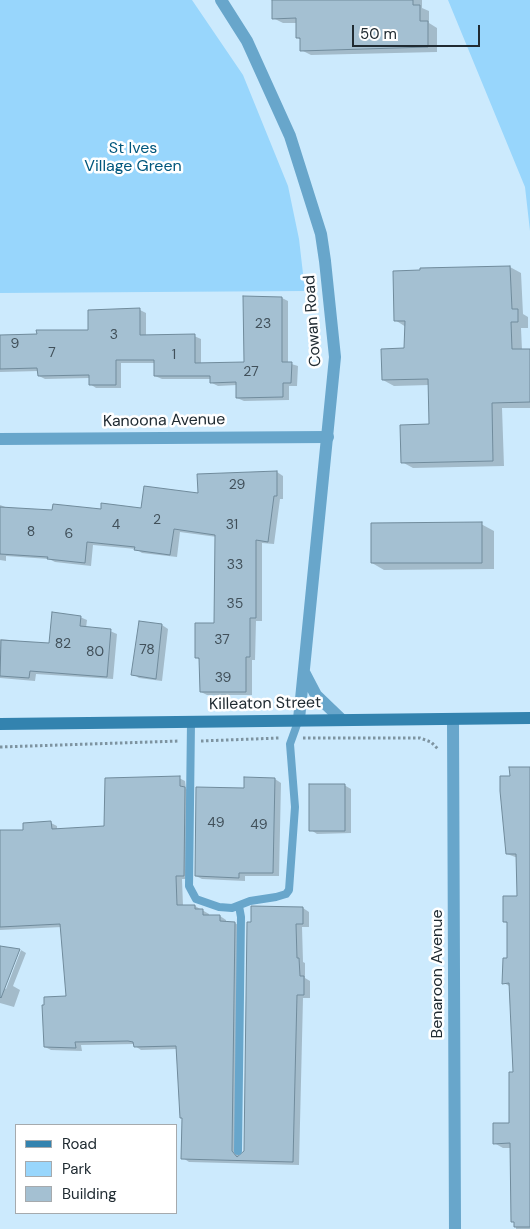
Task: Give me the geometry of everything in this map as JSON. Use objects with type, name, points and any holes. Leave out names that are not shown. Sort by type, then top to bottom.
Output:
[{"type":"main road","name":"Killeaton Street","points":[[0,724],[299,719],[530,718]]},
{"type":"street","name":"Cowan Road","points":[[221,0],[247,41],[290,136],[321,234],[335,357],[299,719]]},
{"type":"street","name":"Kanoona Avenue","points":[[0,439],[328,437]]},
{"type":"street","points":[[304,672],[316,695],[341,719]]},
{"type":"street","name":"Benaroon Avenue","points":[[453,719],[455,1229]]},
{"type":"lane","points":[[191,722],[189,886],[196,899],[219,907],[239,906],[286,894],[291,885],[295,808],[290,750],[299,719]]},
{"type":"lane","points":[[238,1151],[241,917],[239,906]]},
{"type":"path","points":[[0,747],[292,738],[420,738],[431,742],[438,749]]},
{"type":"green space","name":"St Ives Village Green","points":[[0,0],[192,0],[243,75],[288,186],[299,239],[305,291],[0,293]]},
{"type":"green space","points":[[448,0],[530,0],[530,231],[525,187]]},
{"type":"building","points":[[272,0],[413,0],[413,5],[420,5],[420,21],[428,21],[428,47],[300,51],[300,38],[296,38],[296,18],[272,19]]},
{"type":"building","points":[[510,266],[512,309],[518,309],[518,322],[511,322],[512,349],[530,349],[530,402],[492,403],[493,461],[401,463],[400,425],[429,424],[428,379],[382,380],[381,349],[404,348],[405,321],[394,321],[393,271],[420,270],[420,268]]},
{"type":"building","points":[[243,296],[282,297],[282,362],[292,362],[291,383],[283,383],[283,397],[236,398],[236,382],[210,383],[210,376],[154,376],[154,360],[116,360],[116,385],[89,385],[89,375],[38,376],[37,368],[0,369],[0,335],[37,334],[36,330],[88,330],[88,310],[140,308],[140,335],[195,334],[195,363],[244,362]]},
{"type":"building","points":[[277,471],[277,496],[274,496],[268,542],[256,540],[256,618],[250,618],[250,657],[246,657],[246,692],[200,692],[199,658],[195,658],[195,623],[214,623],[215,535],[174,529],[170,555],[134,550],[135,547],[87,542],[85,563],[47,559],[48,557],[0,554],[0,507],[52,510],[53,504],[101,509],[101,503],[141,508],[144,486],[198,493],[197,474]]},
{"type":"building","points":[[482,522],[482,563],[371,563],[371,523]]},
{"type":"building","points":[[52,612],[81,616],[80,626],[111,629],[107,677],[30,671],[29,678],[0,676],[1,640],[49,643]]},
{"type":"building","points":[[139,621],[162,624],[156,679],[131,675]]},
{"type":"building","points":[[509,767],[530,767],[530,1227],[514,1227],[514,1222],[511,1222],[510,1143],[493,1144],[493,1123],[509,1123],[509,1072],[513,1072],[509,983],[502,984],[503,958],[507,958],[507,922],[503,922],[503,896],[517,896],[516,854],[506,854],[500,791],[500,776],[510,776]]},
{"type":"building","points":[[180,776],[180,786],[185,787],[184,876],[176,876],[177,905],[195,905],[195,909],[203,909],[203,915],[220,915],[220,921],[235,922],[232,1151],[237,1157],[244,1151],[247,922],[251,922],[251,906],[303,907],[303,924],[296,924],[297,958],[299,958],[300,976],[304,976],[304,995],[297,995],[293,1162],[181,1159],[182,1118],[180,1118],[176,1046],[134,1047],[133,1042],[128,1041],[75,1042],[76,1048],[44,1047],[42,1005],[44,1005],[44,997],[66,996],[60,924],[0,927],[0,830],[23,830],[23,823],[51,821],[52,829],[104,826],[105,778]]},
{"type":"building","points":[[244,777],[275,778],[273,873],[239,873],[239,878],[195,876],[196,787],[244,788]]},
{"type":"building","points":[[309,784],[345,784],[345,831],[309,831]]},
{"type":"building","points":[[0,946],[20,949],[1,998],[0,997]]}]
